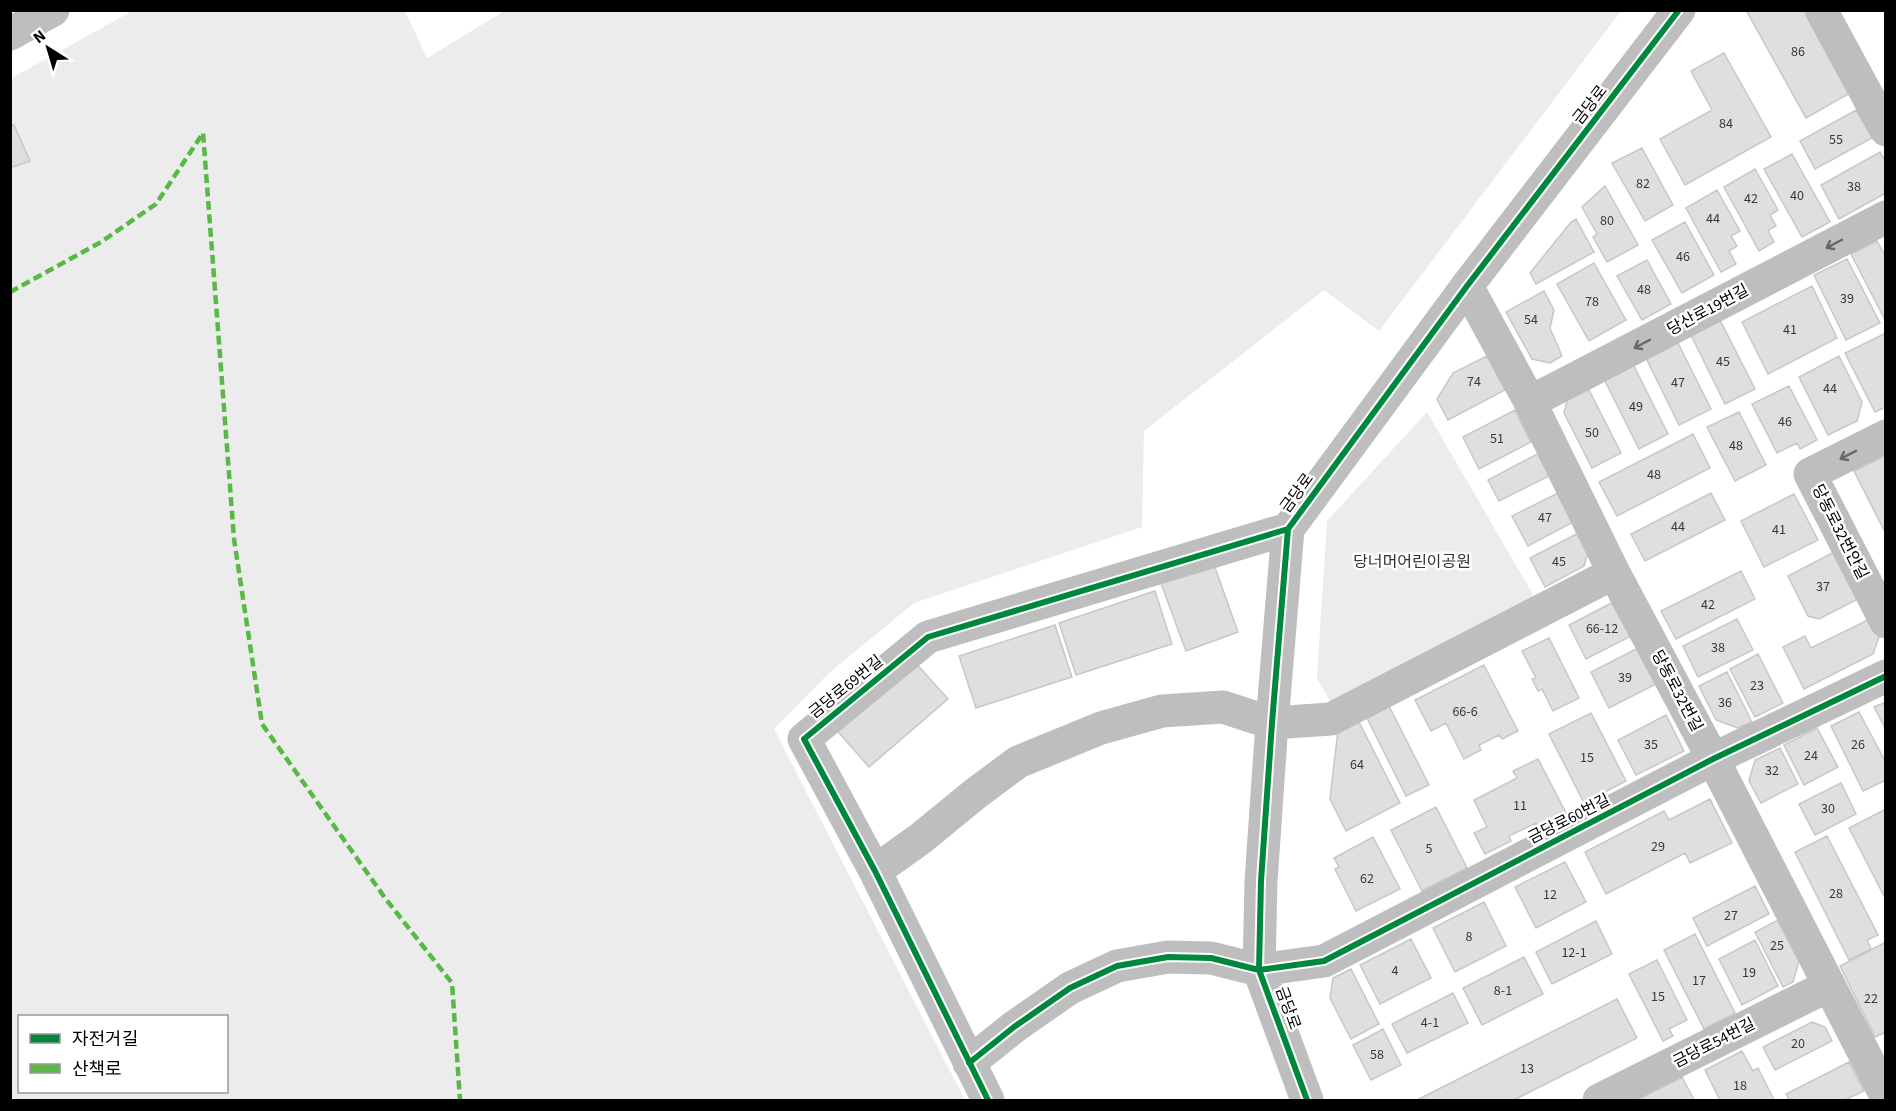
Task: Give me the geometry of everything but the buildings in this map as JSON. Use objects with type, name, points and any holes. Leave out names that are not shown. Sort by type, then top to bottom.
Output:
[{"type":"street","points":[[10,34],[53,10]]},
{"type":"street","name":"금당로","points":[[1307,1101],[1259,970],[1261,881],[1288,529],[1467,286],[1679,10]]},
{"type":"street","points":[[1821,10],[1886,130]]},
{"type":"street","name":"당산로19번길","points":[[1530,402],[1886,217]]},
{"type":"street","name":"당동로32번길","points":[[1467,286],[1530,402],[1614,573],[1713,759],[1886,1096]]},
{"type":"street","name":"당동로32번안길","points":[[1886,436],[1810,474],[1886,622]]},
{"type":"street","name":"금당로69번길","points":[[988,1101],[875,871],[804,739],[928,637],[1288,529]]},
{"type":"street","points":[[875,871],[920,839],[1018,762],[1101,728],[1162,711],[1223,706],[1272,723],[1331,719],[1614,573]]},
{"type":"street","name":"금당로60번길","points":[[1259,970],[1324,961],[1713,759],[1886,676]]},
{"type":"street","points":[[969,1063],[1014,1027],[1070,988],[1117,966],[1168,957],[1211,958],[1259,970]]},
{"type":"street","name":"금당로54번길","points":[[1599,1101],[1828,986]]},
{"type":"green space","points":[[134,10],[405,11],[427,58],[506,10],[1621,11],[1379,331],[1324,290],[1144,431],[1142,527],[914,603],[829,673],[774,729],[965,1100],[11,1100],[10,79]]},
{"type":"green space","name":"당너머어린이공원","points":[[1427,412],[1535,598],[1331,703],[1317,678],[1327,521]]},
{"type":"marked path","points":[[10,292],[101,242],[156,204],[203,133],[234,539],[262,724],[385,898],[452,983],[460,1100]]},
{"type":"cycle path","points":[[1307,1100],[1259,970],[1261,881],[1288,529],[1467,286],[1679,10]]},
{"type":"cycle path","points":[[988,1100],[875,871],[804,739],[928,637],[1288,529]]},
{"type":"cycle path","points":[[969,1063],[1014,1027],[1070,988],[1117,966],[1168,957],[1211,958],[1259,970],[1324,961],[1713,759],[1886,676]]}]
